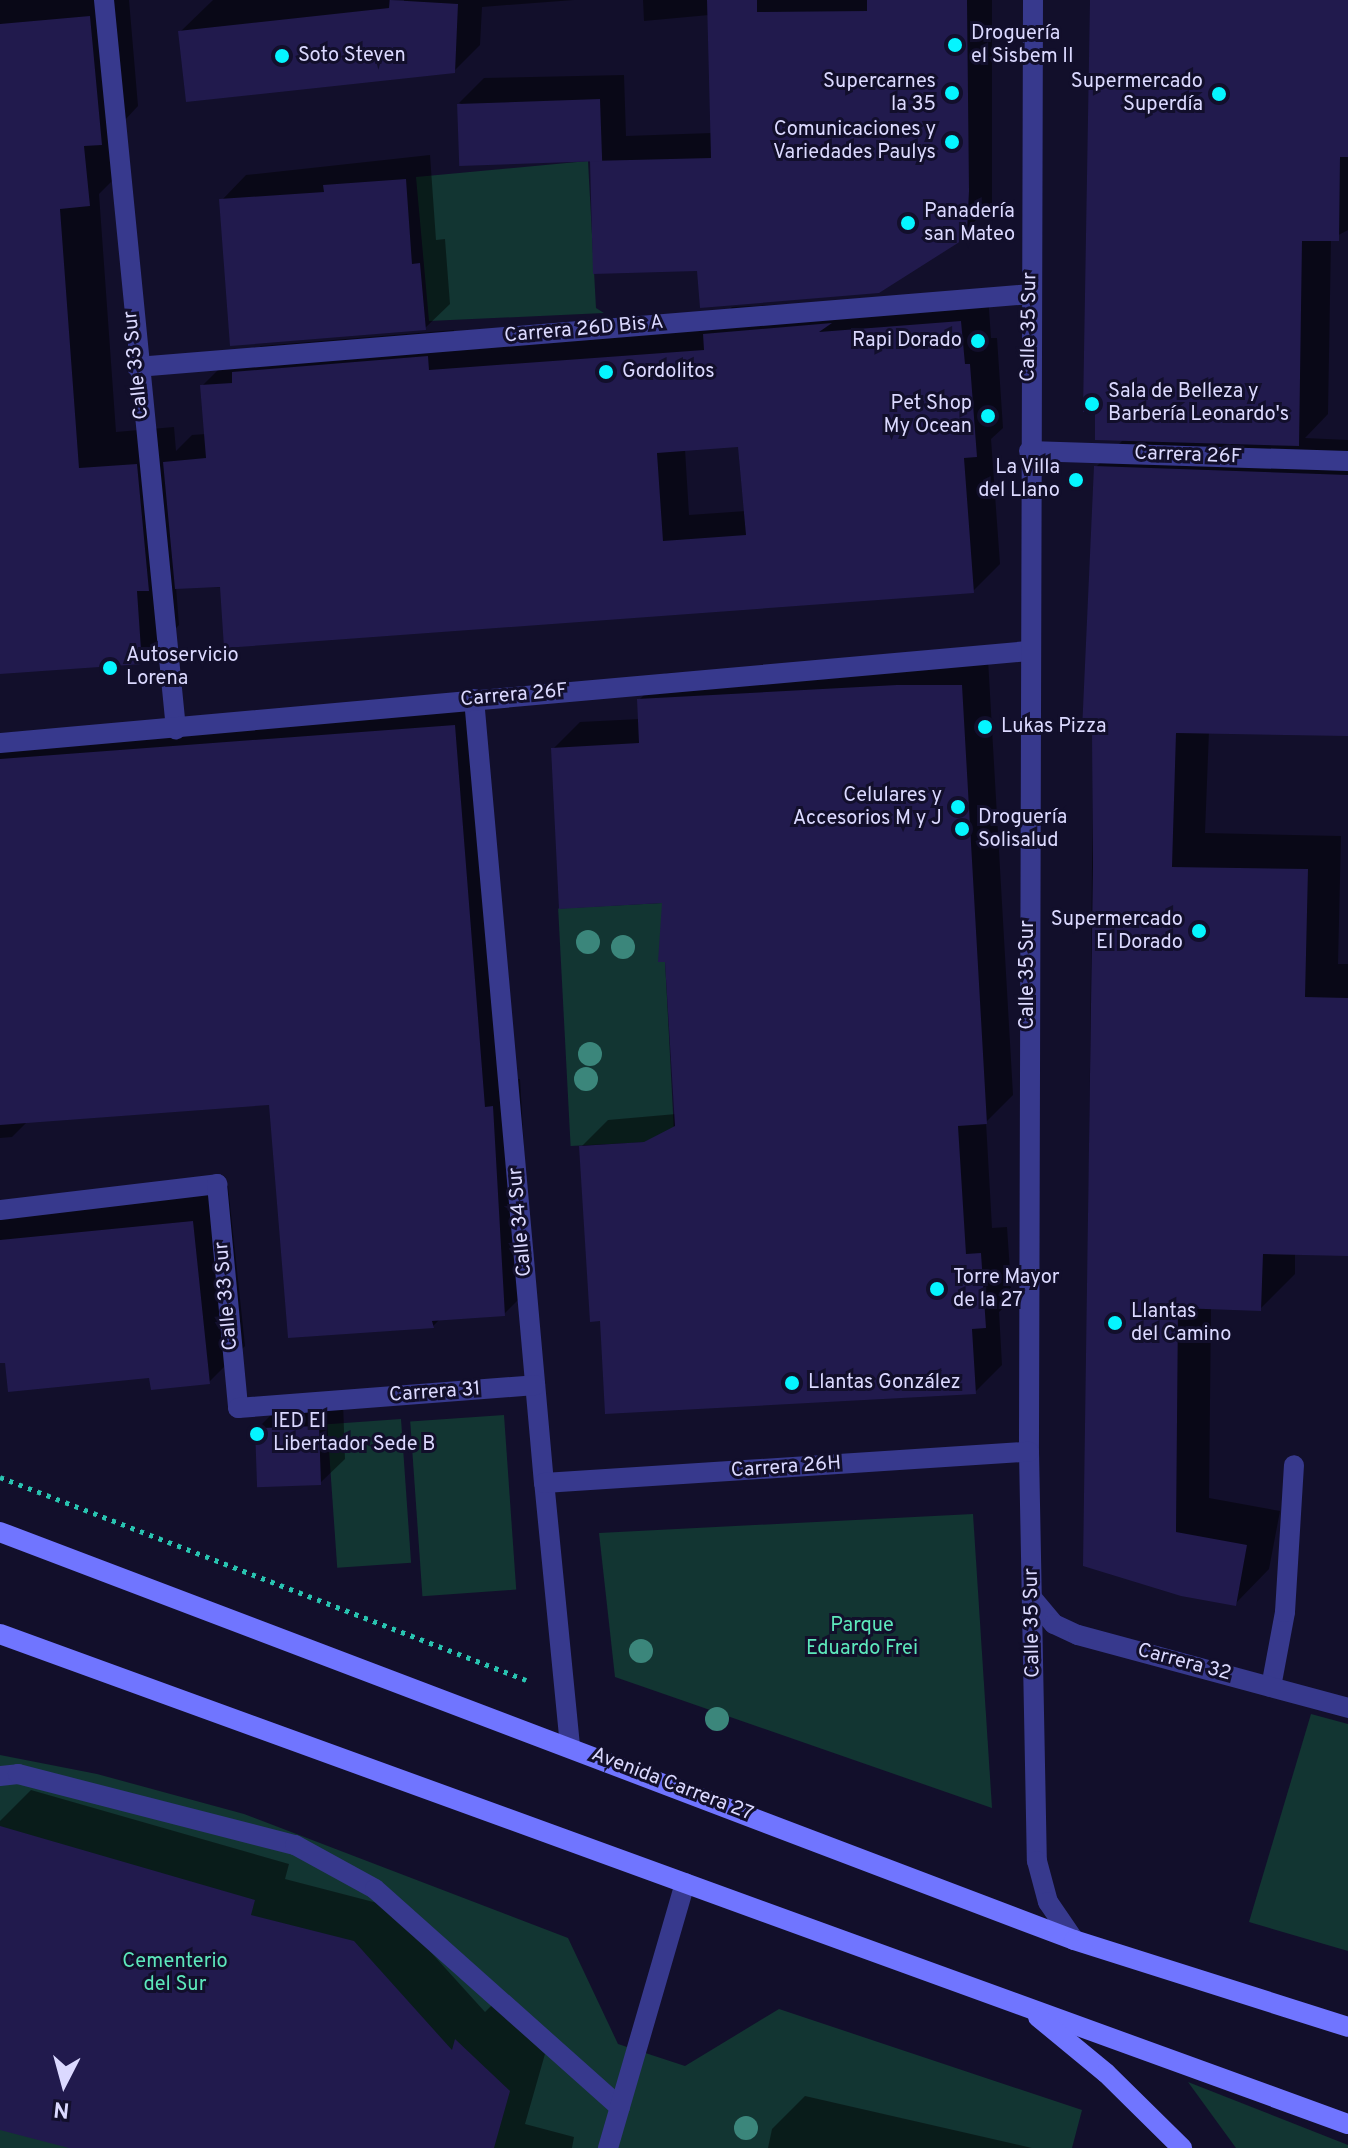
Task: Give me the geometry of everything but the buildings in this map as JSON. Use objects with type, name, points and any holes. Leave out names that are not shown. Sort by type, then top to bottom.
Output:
[{"type":"main road","name":"Avenida Carrera 27","points":[[0,1532],[1074,1940],[1348,2027]]},
{"type":"main road","points":[[0,1634],[1348,2124]]},
{"type":"main road","points":[[1025,2007],[1106,2073],[1182,2148]]},
{"type":"main road","points":[[1278,2097],[1348,2115]]},
{"type":"street","name":"Calle 33 Sur","points":[[104,0],[137,367],[176,729]]},
{"type":"street","name":"Calle 35 Sur","points":[[1033,0],[1028,651],[1029,1452],[1037,1861],[1048,1902],[1074,1940]]},
{"type":"street","name":"Carrera 26D Bis A","points":[[137,367],[1031,294]]},
{"type":"street","name":"Carrera 26F","points":[[1029,451],[1348,461]]},
{"type":"street","name":"Carrera 26F","points":[[0,743],[1028,651]]},
{"type":"street","name":"Calle 34 Sur","points":[[474,699],[570,1746]]},
{"type":"street","name":"Calle 33 Sur","points":[[0,1210],[217,1184],[238,1408]]},
{"type":"street","name":"Carrera 31","points":[[238,1408],[535,1385]]},
{"type":"street","name":"Carrera 26H","points":[[544,1483],[1029,1452]]},
{"type":"street","points":[[1271,1687],[1285,1612],[1294,1465]]},
{"type":"street","name":"Carrera 32","points":[[1032,1598],[1054,1624],[1078,1635],[1348,1708]]},
{"type":"street","points":[[0,1776],[18,1774],[295,1845],[375,1889],[620,2107]]},
{"type":"street","points":[[608,2148],[685,1883]]},
{"type":"path","points":[[0,1477],[564,1695]]},
{"type":"green space","points":[[588,161],[596,308],[604,313],[429,321],[416,177]]},
{"type":"green space","points":[[662,903],[674,1141],[571,1146],[558,908]]},
{"type":"green space","points":[[504,1415],[516,1590],[422,1596],[410,1422]]},
{"type":"green space","points":[[401,1419],[411,1563],[337,1568],[327,1424]]},
{"type":"green space","name":"Parque Eduardo Frei","points":[[973,1514],[992,1808],[615,1677],[599,1533]]},
{"type":"green space","points":[[1311,1714],[1348,1724],[1348,1951],[1249,1922]]},
{"type":"green space","name":"Cementerio del Sur","points":[[0,1755],[97,1774],[244,1814],[568,1938],[618,2044],[685,2066],[779,2009],[1082,2110],[1072,2148],[0,2148]]},
{"type":"green space","points":[[1188,2082],[1348,2145],[1348,2148],[1236,2148]]},
{"type":"place","name":"Droguería el Sisbem II","points":[[955,45]]},
{"type":"place","name":"Soto Steven","points":[[282,56]]},
{"type":"place","name":"Supercarnes la 35","points":[[952,93]]},
{"type":"place","name":"Supermercado Superdía","points":[[1219,94]]},
{"type":"place","name":"Comunicaciones y Variedades Paulys","points":[[952,142]]},
{"type":"place","name":"Panadería san Mateo","points":[[908,223]]},
{"type":"place","name":"Rapi Dorado","points":[[978,341]]},
{"type":"place","name":"Gordolitos","points":[[606,372]]},
{"type":"place","name":"Sala de Belleza y Barbería Leonardo's","points":[[1092,404]]},
{"type":"place","name":"Pet Shop My Ocean","points":[[988,416]]},
{"type":"place","name":"La Villa del Llano","points":[[1076,480]]},
{"type":"place","name":"Autoservicio Lorena","points":[[110,668]]},
{"type":"place","name":"Lukas Pizza","points":[[985,727]]},
{"type":"place","name":"Celulares y Accesorios M y J","points":[[958,807]]},
{"type":"place","name":"Droguería Solisalud","points":[[962,829]]},
{"type":"place","name":"Supermercado El Dorado","points":[[1199,931]]},
{"type":"place","name":"Torre Mayor de la 27","points":[[937,1289]]},
{"type":"place","name":"Llantas del Camino","points":[[1115,1323]]},
{"type":"place","name":"Llantas González","points":[[792,1383]]},
{"type":"place","name":"IED El Libertador Sede B","points":[[257,1434]]}]
